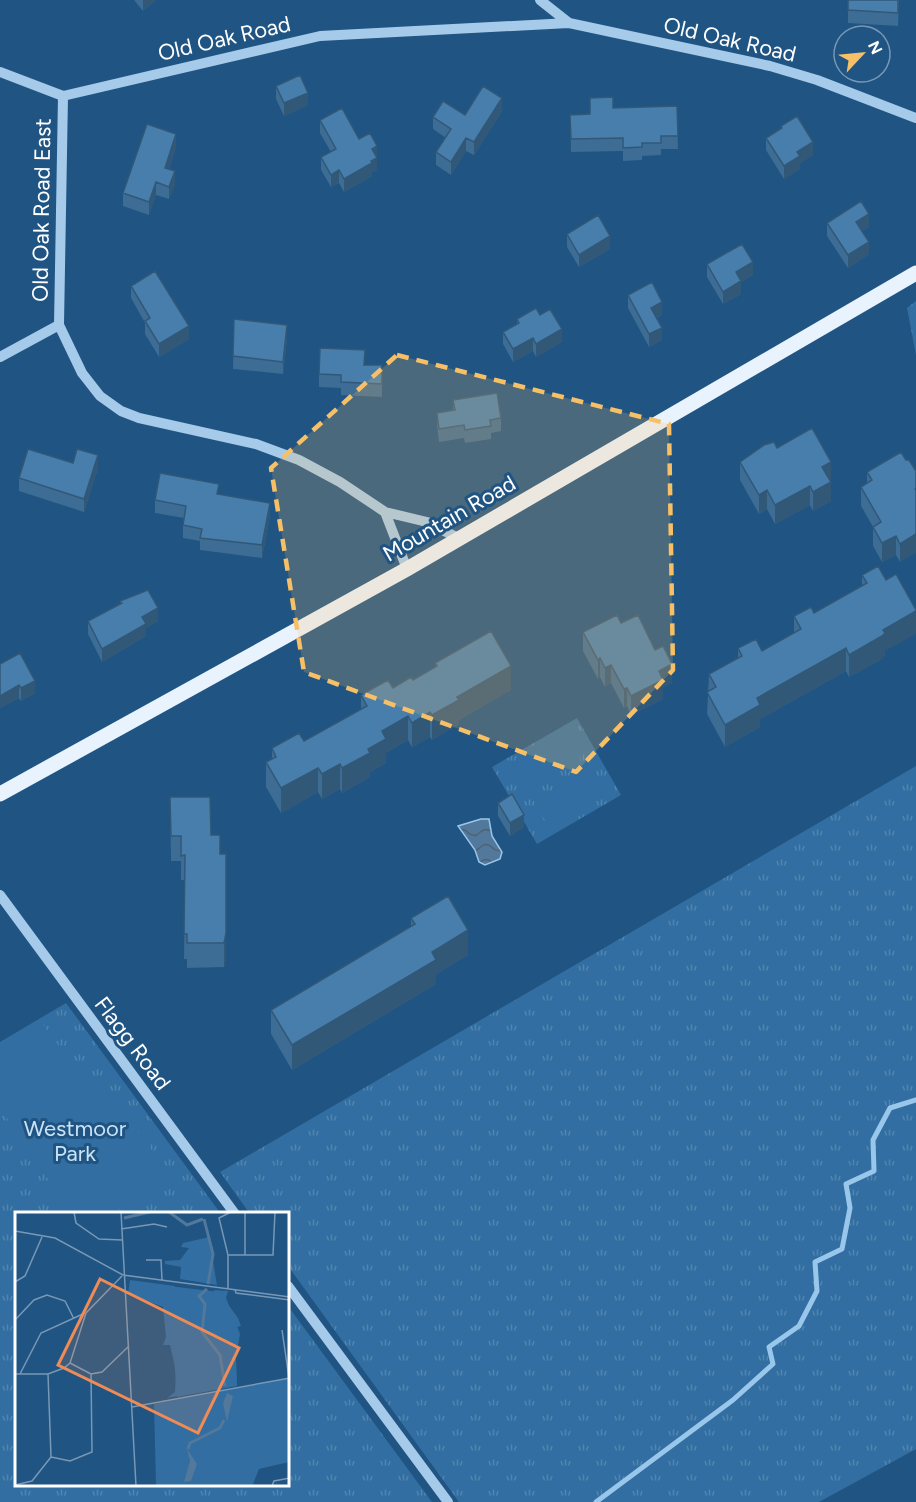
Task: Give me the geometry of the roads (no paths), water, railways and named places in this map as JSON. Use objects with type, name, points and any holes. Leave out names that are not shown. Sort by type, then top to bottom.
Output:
[{"type":"main road","name":"Mountain Road","points":[[0,794],[407,569],[916,273]]},
{"type":"street","points":[[540,0],[569,23]]},
{"type":"street","name":"Old Oak Road","points":[[63,96],[320,36],[569,23],[779,69],[883,103],[916,118]]},
{"type":"street","points":[[0,72],[63,96]]},
{"type":"street","name":"Old Oak Road East","points":[[59,325],[63,96]]},
{"type":"street","points":[[0,357],[59,325],[82,373],[100,396],[121,411],[139,418],[256,444],[299,460],[340,482],[385,512],[427,522],[458,538]]},
{"type":"street","points":[[385,512],[407,569]]},
{"type":"street","name":"Flagg Road","points":[[0,895],[234,1212]]},
{"type":"street","points":[[290,1289],[448,1502]]},
{"type":"water","points":[[489,819],[492,836],[502,852],[500,859],[485,865],[479,862],[475,850],[458,826]]},
{"type":"waterway","points":[[596,1502],[733,1400],[773,1364],[769,1347],[799,1326],[817,1291],[815,1262],[842,1249],[850,1208],[846,1184],[874,1171],[873,1140],[890,1108],[916,1100]]},
{"type":"park label","name":"Westmoor Park","points":[[75,1140]]}]
